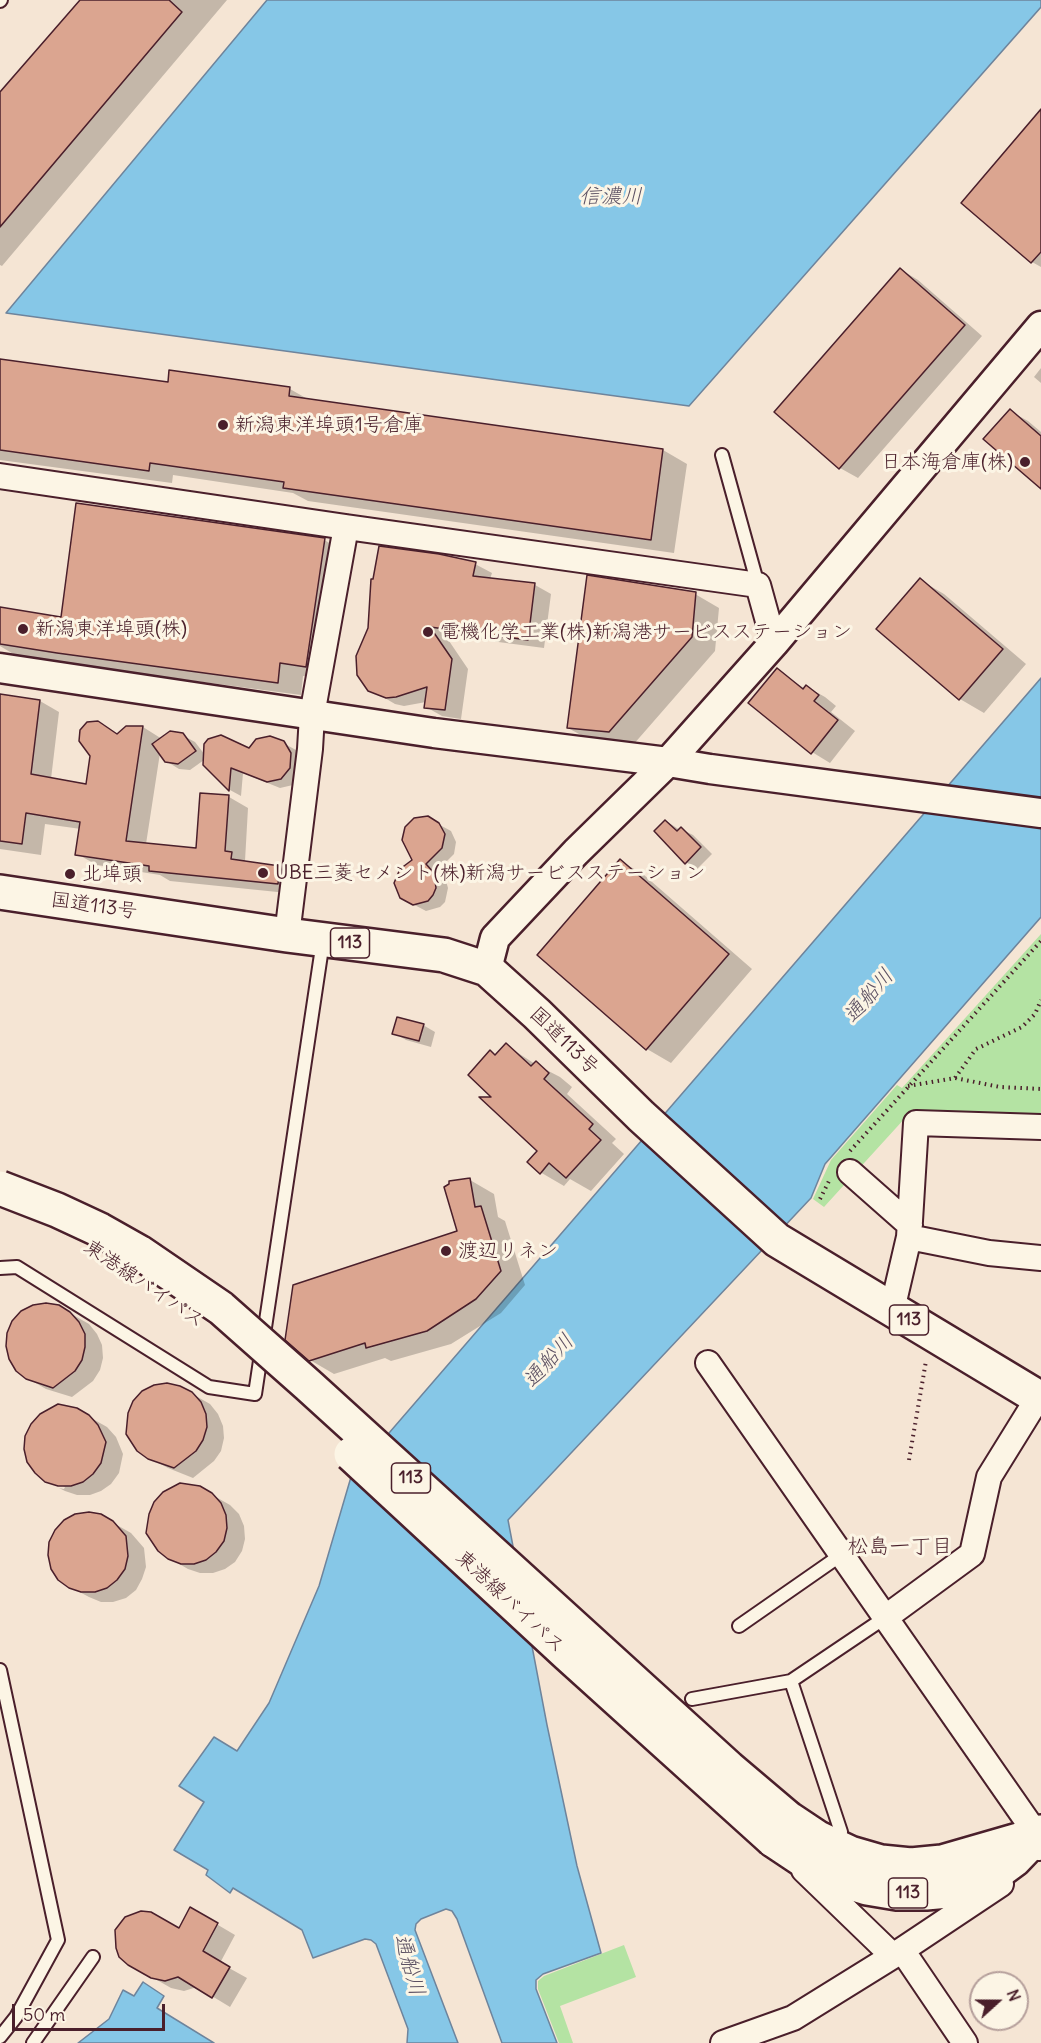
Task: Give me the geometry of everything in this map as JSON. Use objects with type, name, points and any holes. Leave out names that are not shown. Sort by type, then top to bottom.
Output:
[{"type":"highway","name":"国道113号","points":[[0,892],[287,935],[444,955],[487,969],[537,1014],[641,1116],[777,1240],[1040,1396]]},
{"type":"highway","name":"東港線バイパス","points":[[0,1188],[100,1230],[139,1252],[221,1308],[729,1768],[803,1860],[835,1878],[867,1888],[897,1893],[948,1891],[971,1885],[995,1874],[1040,1836]]},
{"type":"highway","name":"東港線バイパス","points":[[0,1206],[54,1227],[96,1249],[133,1272],[207,1326],[285,1393],[592,1678],[780,1829]]},
{"type":"street","points":[[487,969],[495,938],[576,852],[668,762],[774,643],[1041,326]]},
{"type":"street","points":[[0,476],[758,585],[774,643]]},
{"type":"street","points":[[287,935],[318,670],[346,527]]},
{"type":"street","points":[[0,668],[312,715],[1041,813]]},
{"type":"street","points":[[892,1310],[909,1231],[916,1123],[1041,1127]]},
{"type":"street","points":[[843,1166],[909,1231],[989,1253],[1041,1258]]},
{"type":"street","points":[[708,1363],[1040,1836],[1039,1858],[898,1953],[793,2018],[723,2043]]},
{"type":"street","points":[[886,1617],[972,1554],[989,1478],[1040,1396]]},
{"type":"street","points":[[780,1829],[898,1953],[965,2043]]},
{"type":"lane","points":[[722,455],[758,585]]},
{"type":"lane","points":[[0,1268],[17,1267],[209,1386],[255,1394],[323,939]]},
{"type":"lane","points":[[739,1626],[841,1555]]},
{"type":"lane","points":[[692,1700],[791,1681],[886,1617]]},
{"type":"lane","points":[[0,1670],[58,1940],[15,2017],[0,2037]]},
{"type":"lane","points":[[791,1681],[841,1832]]},
{"type":"lane","points":[[33,2043],[93,1957]]},
{"type":"path","points":[[820,1199],[843,1166],[908,1086],[1040,943]]},
{"type":"path","points":[[956,1078],[976,1049],[1022,1027],[1035,1014],[1041,1000]]},
{"type":"path","points":[[908,1086],[956,1078],[999,1087],[1041,1089]]},
{"type":"path","points":[[909,1460],[931,1333]]},
{"type":"green space","points":[[1041,934],[1041,1118],[919,1112],[906,1117],[824,1207],[813,1199],[831,1160],[897,1085],[902,1088]]},
{"type":"green space","points":[[624,1945],[636,1977],[560,2006],[573,2043],[559,2043],[538,1989],[538,1981],[544,1976]]},
{"type":"water","name":"信濃川","points":[[267,0],[1041,0],[1041,7],[689,406],[6,313]]},
{"type":"water","name":"通船川","points":[[1041,678],[1041,917],[825,1164],[811,1198],[508,1520],[547,1725],[577,1866],[601,1953],[543,1974],[536,1980],[536,1989],[557,2043],[502,2043],[457,1919],[452,1911],[446,1909],[421,1919],[416,1924],[415,1930],[458,2043],[407,2043],[408,2029],[376,1944],[365,1939],[313,1958],[302,1930],[233,1888],[230,1893],[206,1875],[208,1870],[174,1850],[204,1802],[179,1786],[214,1737],[237,1751],[269,1703],[319,1586],[351,1477]]},
{"type":"water","points":[[143,1982],[164,1996],[157,2008],[214,2043],[78,2043],[109,2019],[123,1990],[134,1996]]},
{"type":"building","points":[[80,0],[169,0],[182,12],[0,227],[0,92]]},
{"type":"building","points":[[1041,109],[1041,252],[1031,263],[961,203]]},
{"type":"building","points":[[900,268],[965,325],[839,469],[774,412]]},
{"type":"building","points":[[0,359],[168,382],[169,370],[290,387],[289,396],[663,449],[651,540],[283,488],[284,482],[150,463],[149,471],[0,450]]},
{"type":"building","name":"日本海倉庫(株)","points":[[1010,409],[1041,436],[1041,489],[983,439]]},
{"type":"building","points":[[76,503],[325,538],[306,667],[280,663],[278,683],[0,644],[0,607],[61,617]]},
{"type":"building","points":[[379,546],[439,554],[476,562],[473,576],[535,583],[528,640],[430,627],[452,659],[445,710],[424,708],[427,687],[386,698],[368,691],[357,675],[356,656],[368,628],[371,579],[373,579]]},
{"type":"building","points":[[587,575],[696,592],[692,637],[609,732],[567,728]]},
{"type":"building","points":[[920,578],[1003,649],[959,700],[876,629]]},
{"type":"building","points":[[777,668],[803,689],[806,685],[819,695],[814,701],[838,720],[811,754],[748,703]]},
{"type":"building","points":[[0,694],[40,700],[31,774],[86,784],[90,756],[79,741],[80,730],[87,722],[98,721],[117,734],[126,726],[143,726],[126,841],[196,848],[200,793],[229,795],[225,851],[232,852],[231,859],[280,866],[278,884],[149,871],[149,866],[75,855],[80,822],[26,813],[22,844],[0,841]]},
{"type":"building","points":[[170,731],[183,733],[196,751],[178,764],[165,762],[152,744]]},
{"type":"building","points":[[221,735],[249,748],[256,739],[270,736],[284,741],[291,753],[290,768],[281,779],[267,782],[231,768],[229,791],[203,765],[204,744],[208,739]]},
{"type":"building","points":[[428,816],[439,823],[445,834],[442,848],[426,864],[434,873],[436,888],[428,901],[413,905],[400,898],[394,883],[400,869],[412,860],[402,840],[405,827],[414,818]]},
{"type":"building","points":[[665,820],[677,831],[681,827],[701,847],[685,864],[654,831]]},
{"type":"building","points":[[620,859],[729,954],[646,1050],[537,955]]},
{"type":"building","points":[[397,1017],[424,1024],[419,1041],[392,1034]]},
{"type":"building","points":[[506,1043],[531,1066],[536,1061],[549,1073],[544,1079],[593,1124],[589,1129],[601,1140],[566,1178],[549,1163],[540,1174],[527,1162],[537,1151],[479,1097],[491,1097],[468,1075],[490,1050],[495,1055]]},
{"type":"building","name":"渡辺リネン","points":[[470,1178],[475,1207],[481,1206],[501,1271],[476,1299],[427,1331],[366,1348],[365,1343],[309,1361],[285,1340],[293,1285],[457,1231],[444,1187],[449,1184],[449,1181]]},
{"type":"building","points":[[46,1303],[59,1305],[70,1312],[79,1322],[85,1334],[82,1360],[75,1371],[53,1388],[26,1379],[16,1371],[9,1359],[6,1346],[7,1333],[12,1321],[21,1311],[33,1305]]},
{"type":"building","points":[[167,1383],[192,1392],[201,1402],[206,1414],[207,1427],[203,1440],[196,1451],[174,1468],[148,1459],[137,1451],[126,1434],[128,1413],[133,1401],[142,1391],[154,1385]]},
{"type":"building","points":[[58,1404],[77,1408],[89,1415],[98,1425],[106,1442],[101,1463],[93,1474],[83,1482],[71,1486],[58,1486],[45,1482],[27,1462],[24,1449],[25,1436],[31,1424],[40,1414]]},
{"type":"building","points":[[180,1483],[200,1486],[212,1493],[221,1503],[226,1515],[227,1528],[224,1541],[206,1560],[194,1564],[181,1564],[168,1559],[158,1551],[146,1533],[149,1514],[154,1502],[163,1492]]},
{"type":"building","points":[[89,1512],[101,1514],[113,1521],[126,1536],[128,1556],[125,1569],[107,1588],[95,1592],[81,1592],[69,1588],[58,1580],[51,1569],[48,1555],[49,1542],[55,1530],[64,1520],[75,1514]]},
{"type":"building","points":[[190,1907],[218,1923],[203,1951],[230,1967],[212,1998],[178,1977],[165,1981],[151,1978],[128,1965],[119,1957],[116,1948],[115,1930],[125,1917],[141,1911],[151,1912],[179,1928]]},
{"type":"place","name":"新潟東洋埠頭1号倉庫","points":[[223,425]]},
{"type":"place","name":"日本海倉庫(株)","points":[[1025,462]]},
{"type":"place","name":"新潟東洋埠頭(株)","points":[[23,629]]},
{"type":"place","name":"電機化学工業(株)新潟港サービスステーション","points":[[428,632]]},
{"type":"place","name":"UBE三菱セメント(株)新潟サービスステーション","points":[[263,873]]},
{"type":"place","name":"北埠頭","points":[[70,874]]},
{"type":"place","name":"渡辺リネン","points":[[446,1251]]},
{"type":"district","name":"松島一丁目","points":[[900,1547]]}]
